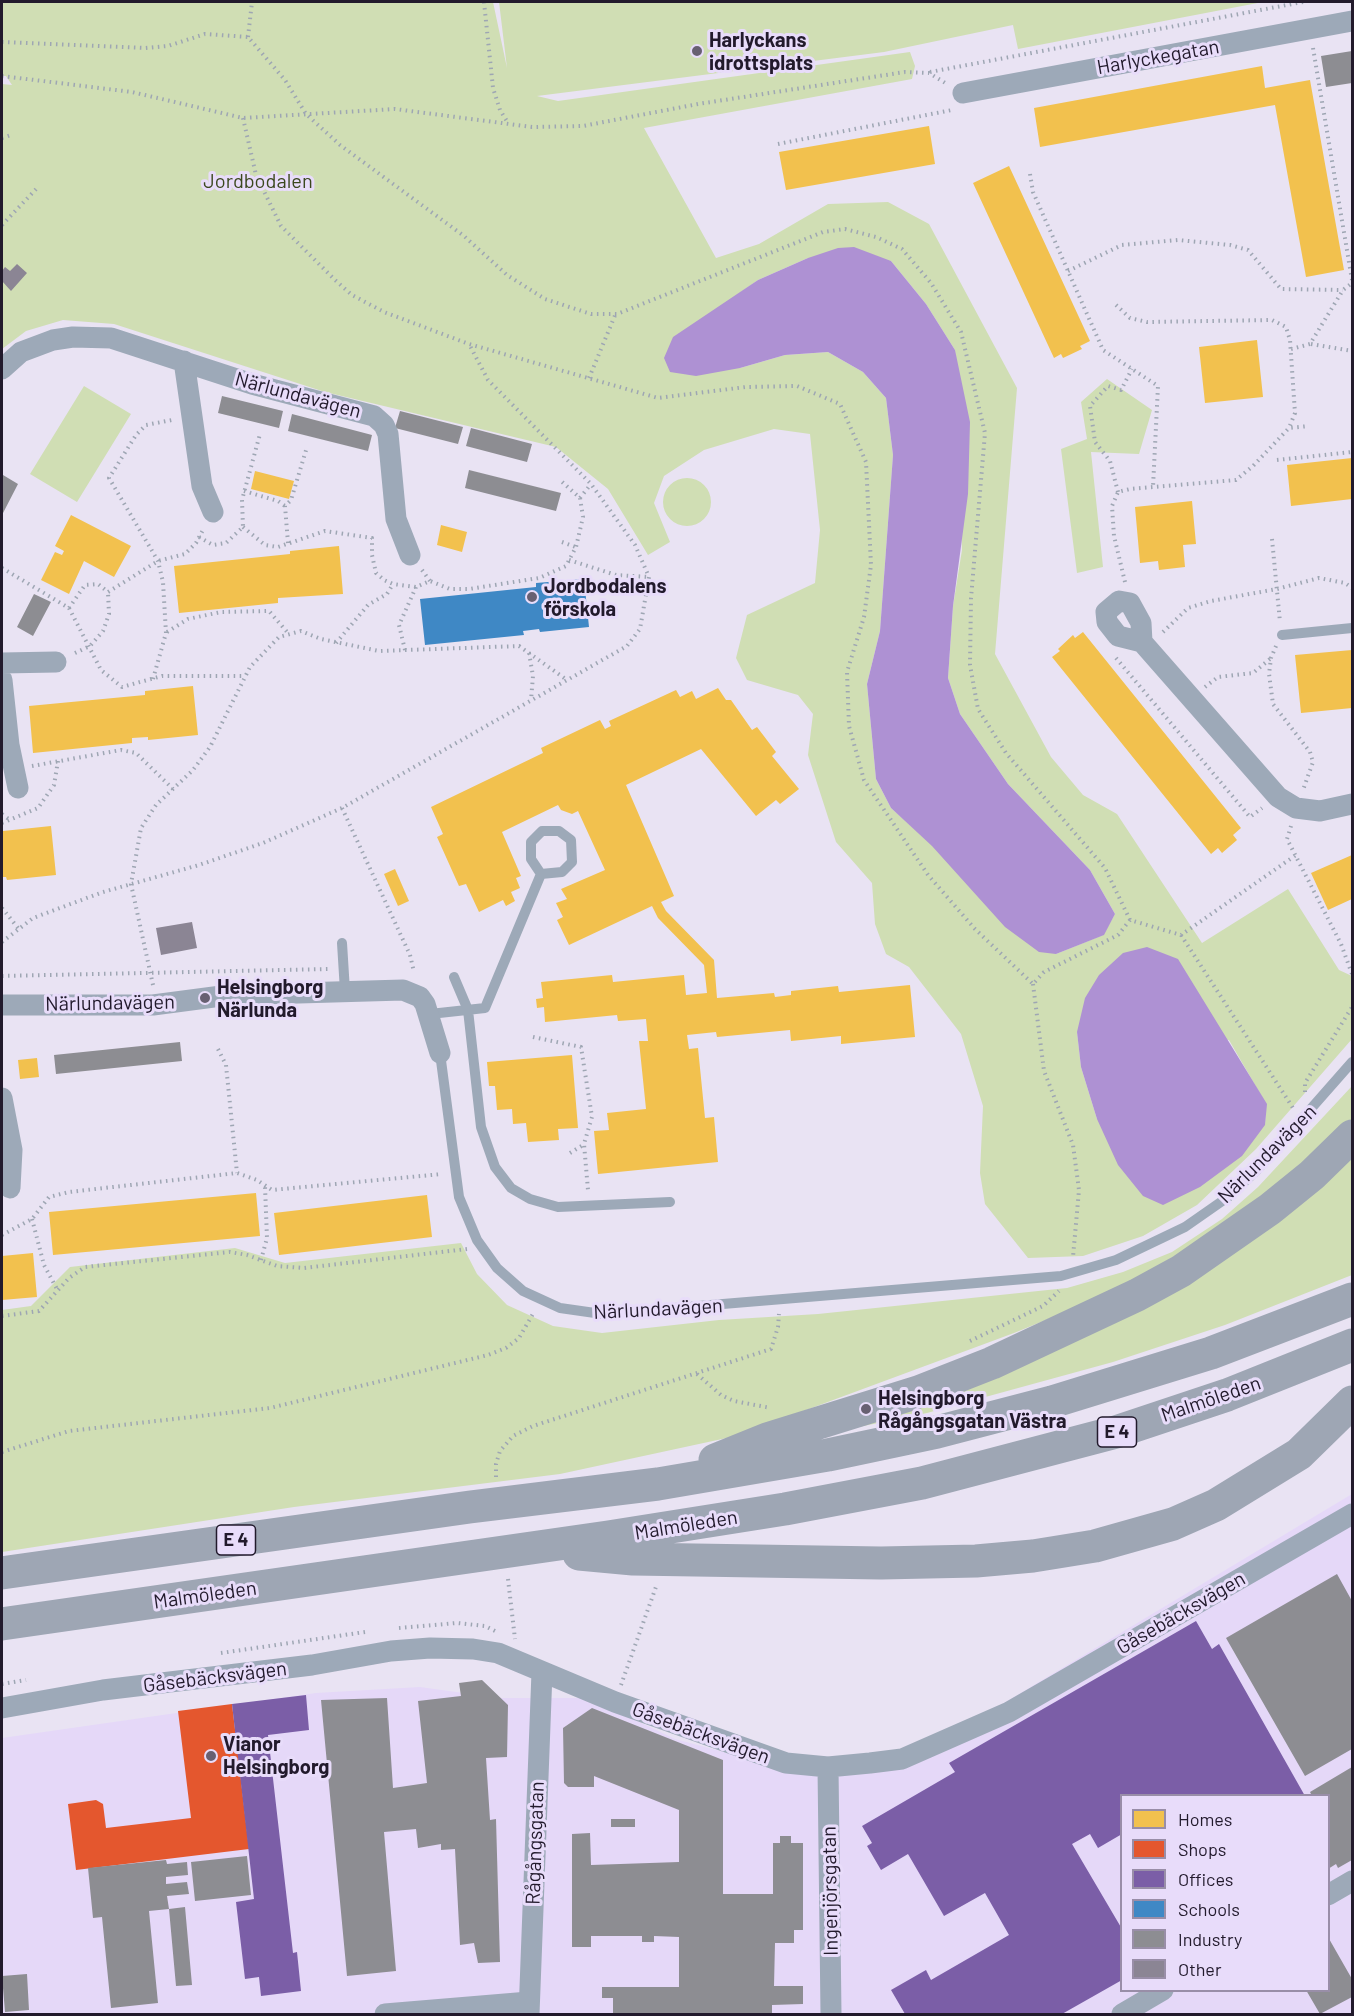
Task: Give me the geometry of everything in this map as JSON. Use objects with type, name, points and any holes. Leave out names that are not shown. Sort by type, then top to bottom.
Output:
[{"type":"highway","points":[[658,1484],[767,1439],[929,1388],[992,1363],[1137,1295],[1190,1265],[1270,1209],[1353,1136]]},
{"type":"highway","name":"E 4","points":[[2,1573],[470,1507],[658,1484],[887,1442],[1052,1402],[1211,1353],[1353,1299]]},
{"type":"highway","name":"Malmöleden","points":[[2,1624],[526,1549],[785,1509],[894,1488],[1116,1432],[1227,1395],[1353,1345]]},
{"type":"highway","points":[[526,1549],[633,1559],[881,1563],[976,1561],[1064,1551],[1173,1524],[1216,1505],[1299,1454],[1347,1408]]},
{"type":"street","name":"Harlyckegatan","points":[[963,93],[1353,21]]},
{"type":"street","name":"Närlundavägen","points":[[2,369],[21,352],[35,346],[73,337],[127,341],[252,384],[356,410],[380,419],[388,435],[396,519],[410,555]]},
{"type":"street","points":[[184,361],[202,486],[213,512]]},
{"type":"street","points":[[1144,644],[1141,623],[1130,603],[1119,601],[1106,612],[1107,622],[1118,636],[1144,644],[1278,797],[1296,808],[1320,811],[1353,804]]},
{"type":"street","points":[[2,663],[56,662]]},
{"type":"street","points":[[2,680],[16,779]]},
{"type":"street","name":"Närlundavägen","points":[[2,1005],[153,1005],[229,995],[345,991],[412,992],[420,997],[430,1014],[440,1053]]},
{"type":"street","points":[[2,1098],[12,1150],[10,1188]]},
{"type":"street","name":"Gåsebäcksvägen","points":[[2,1708],[103,1690],[430,1647],[498,1653],[542,1672],[620,1690],[786,1763],[828,1767],[902,1759],[1010,1712],[1353,1514]]},
{"type":"street","name":"Rågångsgatan","points":[[529,2008],[542,1672]]},
{"type":"street","name":"Ingenjörsgatan","points":[[828,1767],[831,2014]]},
{"type":"street","points":[[1330,1894],[1353,1881]]},
{"type":"street","points":[[1122,2014],[1160,1992]]},
{"type":"street","points":[[385,2014],[529,2008]]},
{"type":"lane","points":[[1282,635],[1353,628]]},
{"type":"lane","points":[[542,831],[559,831],[571,840],[572,862],[562,872],[541,874],[531,859],[531,842],[542,831]]},
{"type":"lane","points":[[430,1014],[485,1008],[541,874]]},
{"type":"lane","points":[[342,943],[345,991]]},
{"type":"lane","points":[[454,977],[468,1010],[481,1127],[495,1167],[511,1188],[530,1199],[558,1207],[670,1202]]},
{"type":"lane","name":"Närlundavägen","points":[[440,1053],[459,1197],[482,1247],[509,1280],[540,1301],[584,1313],[602,1314],[779,1301],[1066,1274],[1116,1260],[1185,1227],[1228,1197],[1302,1120],[1353,1062]]},
{"type":"path","points":[[248,37],[252,2]]},
{"type":"path","points":[[484,2],[493,88],[500,110],[508,124]]},
{"type":"path","points":[[2,76],[132,92],[243,118],[395,109],[532,127],[583,126],[698,104],[905,72],[928,73],[1303,2]]},
{"type":"path","points":[[1310,29],[1353,282],[1343,290],[1310,344]]},
{"type":"path","points":[[2,42],[145,48],[168,46],[205,34],[248,37],[285,80],[306,114],[340,145],[464,236],[507,275],[545,299],[591,314],[616,313],[823,232],[845,229],[876,237],[902,249],[931,283],[962,332],[985,433],[971,609],[970,665],[978,709],[1006,753],[1105,868],[1130,920],[1180,935],[1302,1120]]},
{"type":"path","points":[[778,144],[953,110],[963,93],[928,73]]},
{"type":"path","points":[[243,118],[256,175],[280,226],[311,259],[352,295],[384,312],[469,344],[657,398],[746,387],[797,386],[840,404],[866,462],[871,565],[864,617],[847,672],[849,726],[864,780],[928,875],[975,929],[1033,984],[1044,1071],[1073,1145],[1079,1190],[1066,1274],[1059,1292],[1052,1300],[963,1344]]},
{"type":"path","points":[[2,138],[11,135]]},
{"type":"path","points":[[1030,174],[1033,192],[1103,350],[1158,386],[1153,487]]},
{"type":"path","points":[[2,225],[39,186]]},
{"type":"path","points":[[1068,271],[1122,245],[1178,240],[1248,250],[1281,289],[1343,290]]},
{"type":"path","points":[[1116,305],[1130,318],[1147,322],[1272,321],[1286,327],[1291,350],[1295,413],[1288,428],[1253,466],[1236,480],[1118,492]]},
{"type":"path","points":[[589,378],[616,313]]},
{"type":"path","points":[[2,942],[33,918],[71,903],[263,843],[342,808],[627,646],[640,629],[649,577],[635,545],[591,484],[488,380],[469,344]]},
{"type":"path","points":[[1291,350],[1310,344],[1353,351]]},
{"type":"path","points":[[1130,603],[1114,536],[1112,506],[1118,492],[1110,461],[1095,442],[1090,406],[1108,386],[1121,390],[1132,369]]},
{"type":"path","points":[[153,679],[166,633],[163,582],[158,561],[109,478],[136,435],[146,425],[192,416]]},
{"type":"path","points":[[1288,428],[1309,426]]},
{"type":"path","points":[[243,528],[242,500],[260,434]]},
{"type":"path","points":[[288,543],[285,506],[291,500],[306,447]]},
{"type":"path","points":[[1277,460],[1353,452]]},
{"type":"path","points":[[243,528],[265,545],[278,547],[325,531],[372,538],[372,555],[376,573],[393,584],[416,586],[430,581],[450,589],[469,589],[539,578],[566,566],[576,547],[583,517],[579,498],[560,480]]},
{"type":"path","points":[[579,498],[591,484]]},
{"type":"path","points":[[244,491],[278,501],[285,506]]},
{"type":"path","points":[[108,592],[158,561],[185,554],[200,537],[213,512]]},
{"type":"path","points":[[200,537],[213,545],[226,543],[243,528]]},
{"type":"path","points":[[1272,539],[1282,635],[1271,658],[1269,674],[1273,705],[1310,752],[1313,762],[1287,839],[1341,944],[1353,975]]},
{"type":"path","points":[[562,542],[576,547]]},
{"type":"path","points":[[569,560],[616,575],[649,577]]},
{"type":"path","points":[[2,568],[69,608],[101,670],[122,687],[162,676],[244,676]]},
{"type":"path","points":[[1144,644],[1196,604],[1277,589],[1319,578],[1345,583],[1353,588]]},
{"type":"path","points":[[56,662],[90,646],[103,632],[109,614],[108,592],[98,584],[85,585],[69,608]]},
{"type":"path","points":[[336,643],[368,605],[387,594],[393,584]]},
{"type":"path","points":[[405,650],[399,625],[416,586]]},
{"type":"path","points":[[166,633],[188,619],[221,612],[269,612],[288,633]]},
{"type":"path","points":[[153,1005],[152,975],[131,884],[141,828],[156,805],[193,770],[210,747],[244,676],[279,637],[301,631],[336,643],[379,651],[519,646],[567,680]]},
{"type":"path","points":[[529,653],[533,676],[531,700]]},
{"type":"path","points":[[1114,655],[1250,818],[1278,797]]},
{"type":"path","points":[[1191,698],[1218,677],[1253,673],[1271,658]]},
{"type":"path","points":[[16,779],[120,750],[136,753],[173,789]]},
{"type":"path","points":[[342,808],[410,955],[415,979]]},
{"type":"path","points":[[2,814],[11,820]]},
{"type":"path","points":[[1180,935],[1296,855]]},
{"type":"path","points":[[2,909],[18,928]]},
{"type":"path","points":[[1033,984],[1044,972],[1118,935],[1130,920]]},
{"type":"path","points":[[2,976],[55,976]]},
{"type":"path","points":[[1302,1120],[1305,1083],[1353,1007]]},
{"type":"path","points":[[533,1037],[580,1047],[592,1117],[584,1144],[589,1206]]},
{"type":"path","points":[[218,1049],[226,1065],[237,1173]]},
{"type":"path","points":[[570,1154],[584,1144]]},
{"type":"path","points":[[444,1164],[447,1184]]},
{"type":"path","points":[[2,1235],[32,1219],[49,1197],[69,1192],[237,1173],[272,1190],[445,1174]]},
{"type":"path","points":[[261,1260],[267,1238],[265,1185]]},
{"type":"path","points":[[32,1219],[44,1265],[59,1291]]},
{"type":"path","points":[[463,1241],[470,1255]]},
{"type":"path","points":[[2,1317],[39,1311],[69,1278],[85,1267],[230,1252],[277,1266],[304,1268],[482,1247]]},
{"type":"path","points":[[2,1452],[69,1431],[270,1408],[488,1354],[506,1348],[519,1338],[540,1301]]},
{"type":"path","points":[[496,1481],[496,1464],[500,1451],[513,1436],[533,1426],[771,1349],[778,1327],[779,1301]]},
{"type":"path","points":[[524,1307],[542,1317]]},
{"type":"path","points":[[697,1374],[721,1395],[734,1401],[779,1408]]},
{"type":"path","points":[[508,1579],[515,1640]]},
{"type":"path","points":[[620,1690],[658,1583],[669,1584]]},
{"type":"path","points":[[392,1629],[457,1623],[485,1626],[525,1644]]},
{"type":"path","points":[[214,1654],[368,1632]]},
{"type":"path","points":[[2,1684],[37,1679]]},
{"type":"shaded area","points":[[854,247],[891,261],[926,304],[955,350],[970,422],[968,494],[953,606],[948,678],[960,714],[1008,784],[1090,870],[1115,914],[1104,935],[1056,954],[1039,952],[1005,927],[932,846],[891,808],[876,779],[867,684],[880,631],[893,455],[886,398],[863,372],[828,352],[785,355],[740,368],[696,376],[670,372],[664,358],[673,337],[758,280],[808,258],[838,248]]},
{"type":"shaded area","points":[[1147,947],[1178,959],[1267,1104],[1265,1125],[1242,1156],[1200,1187],[1163,1205],[1143,1196],[1118,1165],[1097,1119],[1081,1067],[1077,1032],[1085,998],[1099,975],[1123,953]]},
{"type":"shaded area","points":[[1352,1494],[1352,2014],[2,2014],[2,1738],[316,1693],[420,1687],[500,1698],[589,1698],[675,1739],[784,1768],[929,1748]]},
{"type":"green space","name":"Jordbodalen","points":[[2,2],[493,2],[507,68],[499,2],[1263,2],[1018,49],[1013,25],[884,52],[537,96],[558,101],[910,52],[915,66],[912,79],[644,128],[716,258],[759,244],[828,204],[888,202],[929,224],[1017,388],[995,654],[1051,757],[1083,795],[1117,814],[1202,943],[1288,889],[1339,970],[1352,976],[1352,1039],[1256,1149],[1197,1205],[1143,1236],[1083,1256],[1028,1258],[985,1204],[980,1173],[983,1106],[961,1034],[909,967],[886,954],[875,924],[872,883],[836,842],[808,755],[813,714],[798,695],[747,680],[736,658],[747,615],[815,583],[820,530],[810,434],[774,429],[704,450],[664,476],[654,503],[670,542],[648,555],[608,489],[556,447],[325,392],[114,324],[63,320],[26,331],[2,349],[2,84],[12,85],[6,76],[2,76]],"holes":[[[808,258],[891,261],[926,304],[955,350],[962,550],[953,606],[948,678],[960,714],[1008,784],[1090,870],[1115,914],[1103,935],[1056,954],[891,808],[876,779],[867,684],[880,631],[893,455],[886,398],[863,372],[828,352],[785,355],[740,368],[737,295],[758,280]],[[1077,1032],[1229,1040],[1266,1104],[1265,1124],[1097,1119],[1081,1067]]]},
{"type":"green space","points":[[1107,379],[1152,410],[1139,454],[1091,452],[1103,567],[1077,573],[1061,449],[1087,439],[1081,402]]},
{"type":"green space","points":[[84,386],[131,414],[77,502],[30,474]]},
{"type":"green space","points":[[682,478],[692,478],[704,485],[711,497],[711,507],[704,519],[692,526],[682,526],[667,515],[663,507],[663,497],[674,482]]},
{"type":"green space","points":[[1352,1086],[1352,1119],[1239,1219],[1107,1295],[1014,1333],[736,1436],[560,1474],[294,1507],[2,1552],[2,1310],[31,1306],[70,1267],[235,1248],[285,1263],[461,1243],[477,1274],[507,1305],[553,1326],[602,1333],[719,1320],[818,1314],[1067,1288],[1123,1272],[1172,1252],[1222,1219],[1258,1187]]},
{"type":"green space","points":[[1352,1154],[1352,1275],[1225,1325],[1113,1362],[927,1413],[839,1431],[927,1401]]},
{"type":"building: Homes","points":[[1262,66],[1265,88],[1310,80],[1344,270],[1306,277],[1275,105],[1040,147],[1034,108]]},
{"type":"building: Homes","points":[[929,126],[935,164],[786,190],[779,152]]},
{"type":"building: Homes","points":[[1009,166],[1090,341],[1080,346],[1082,349],[1063,358],[1061,354],[1054,358],[973,183]]},
{"type":"building: Homes","points":[[1257,340],[1263,397],[1205,403],[1199,347]]},
{"type":"building: Homes","points":[[1352,458],[1352,499],[1291,506],[1287,465]]},
{"type":"building: Homes","points":[[255,471],[294,481],[289,499],[251,489]]},
{"type":"building: Homes","points":[[1192,501],[1196,544],[1183,545],[1185,567],[1159,570],[1158,561],[1140,563],[1135,507]]},
{"type":"building: Homes","points":[[71,515],[131,546],[114,577],[84,561],[69,594],[41,580],[55,552],[62,555],[64,551],[55,546]]},
{"type":"building: Homes","points":[[441,525],[467,532],[462,552],[437,545]]},
{"type":"building: Homes","points":[[339,546],[343,594],[278,598],[278,603],[179,613],[174,566],[290,554],[290,551]]},
{"type":"building: Homes","points":[[1083,632],[1241,828],[1233,835],[1237,840],[1222,853],[1218,848],[1211,854],[1052,657],[1073,635],[1075,638]]},
{"type":"building: Homes","points":[[1352,650],[1352,708],[1301,713],[1295,655]]},
{"type":"building: Homes","points":[[193,686],[198,735],[148,740],[148,737],[132,738],[132,743],[33,753],[29,706],[145,695],[145,691]]},
{"type":"building: Homes","points":[[718,688],[726,700],[731,700],[752,730],[757,727],[776,752],[772,756],[799,789],[780,804],[776,800],[756,816],[701,749],[626,785],[674,896],[661,902],[666,911],[714,960],[717,998],[774,993],[775,997],[791,995],[791,991],[838,986],[839,992],[910,985],[915,1037],[841,1044],[841,1036],[791,1041],[790,1030],[717,1037],[716,1032],[687,1035],[689,1049],[698,1048],[705,1118],[714,1117],[718,1162],[598,1174],[594,1131],[609,1130],[607,1113],[646,1109],[639,1041],[648,1041],[646,1019],[618,1021],[617,1015],[545,1022],[544,1007],[537,1008],[536,999],[543,998],[541,982],[612,975],[613,982],[684,975],[686,995],[707,993],[704,965],[658,918],[652,906],[569,945],[557,920],[563,917],[556,903],[567,899],[561,889],[605,870],[578,811],[572,814],[561,810],[558,805],[502,832],[521,876],[516,878],[520,888],[511,892],[515,901],[506,906],[503,900],[479,912],[466,884],[459,886],[437,837],[443,834],[431,807],[543,753],[541,748],[600,720],[605,729],[611,726],[609,721],[676,690],[680,697],[692,691],[696,699]]},
{"type":"building: Homes","points":[[51,826],[56,875],[7,880],[6,877],[2,877],[3,831]]},
{"type":"building: Homes","points":[[1352,855],[1352,899],[1328,910],[1311,873]]},
{"type":"building: Homes","points":[[395,869],[409,901],[398,906],[384,874]]},
{"type":"building: Homes","points":[[572,1055],[578,1128],[558,1129],[559,1140],[528,1142],[526,1123],[513,1124],[512,1109],[497,1110],[495,1086],[489,1086],[487,1062]]},
{"type":"building: Homes","points":[[37,1058],[39,1077],[20,1079],[18,1060]]},
{"type":"building: Homes","points":[[256,1193],[260,1236],[53,1255],[49,1212]]},
{"type":"building: Homes","points":[[427,1195],[432,1237],[279,1255],[274,1213]]},
{"type":"building: Homes","points":[[33,1253],[37,1297],[2,1300],[2,1256]]},
{"type":"building: Shops","name":"Vianor Helsingborg","points":[[232,1704],[249,1849],[76,1870],[68,1804],[96,1800],[103,1804],[106,1828],[191,1818],[178,1711]]},
{"type":"building: Offices","points":[[1196,1621],[1212,1649],[1219,1644],[1304,1794],[1120,1794],[1120,1835],[1098,1848],[1090,1834],[1072,1844],[1120,1926],[1120,1981],[1062,2014],[905,2014],[891,1990],[926,1970],[931,1980],[1009,1935],[985,1893],[944,1916],[908,1854],[881,1870],[867,1846],[872,1843],[862,1826],[955,1772],[949,1763]]},
{"type":"building: Offices","points":[[306,1695],[309,1730],[268,1735],[293,1953],[297,1952],[301,1991],[261,1996],[259,1977],[245,1979],[236,1902],[254,1899],[232,1704]]},
{"type":"building: Schools","points":[[584,579],[589,627],[540,632],[539,629],[523,631],[524,635],[425,645],[420,599],[536,587],[536,583]]},
{"type":"building: Industry","points":[[1352,51],[1352,83],[1326,87],[1321,56]]},
{"type":"building: Industry","points":[[222,396],[283,411],[279,428],[218,413]]},
{"type":"building: Industry","points":[[400,411],[463,427],[458,444],[395,428]]},
{"type":"building: Industry","points":[[292,414],[372,435],[368,451],[288,431]]},
{"type":"building: Industry","points":[[471,428],[532,444],[527,462],[466,446]]},
{"type":"building: Industry","points":[[469,470],[561,493],[556,511],[465,488]]},
{"type":"building: Industry","points":[[3,475],[18,484],[2,515],[2,477]]},
{"type":"building: Industry","points":[[34,594],[51,602],[33,636],[17,627]]},
{"type":"building: Industry","points":[[180,1042],[182,1061],[56,1074],[54,1055]]},
{"type":"building: Industry","points":[[1337,1574],[1352,1601],[1352,1749],[1305,1776],[1226,1638]]},
{"type":"building: Industry","points":[[482,1680],[508,1705],[507,1757],[486,1758],[490,1820],[496,1819],[500,1962],[478,1963],[474,1943],[460,1945],[455,1849],[441,1850],[441,1844],[418,1848],[416,1829],[384,1832],[396,1971],[347,1976],[321,1700],[387,1698],[393,1788],[427,1783],[418,1701],[461,1696],[459,1683]]},
{"type":"building: Industry","points":[[592,1708],[723,1760],[723,1894],[773,1894],[773,1843],[780,1843],[780,1836],[791,1836],[791,1843],[803,1843],[803,1930],[794,1930],[794,1943],[775,1943],[774,1986],[803,1986],[803,2004],[772,2005],[772,2014],[613,2014],[613,1998],[602,1998],[602,1987],[679,1987],[679,1937],[654,1936],[654,1942],[642,1942],[642,1936],[591,1936],[591,1947],[572,1947],[572,1834],[590,1833],[591,1865],[679,1862],[679,1810],[594,1776],[594,1787],[568,1787],[564,1783],[563,1728]]},
{"type":"building: Industry","points":[[1352,1767],[1352,1860],[1338,1868],[1336,1864],[1330,1868],[1330,1794],[1311,1794],[1310,1792]]},
{"type":"building: Industry","points":[[611,1819],[635,1819],[635,1827],[611,1827]]},
{"type":"building: Industry","points":[[247,1856],[251,1895],[195,1901],[191,1862]]},
{"type":"building: Industry","points":[[166,1860],[167,1864],[187,1862],[188,1875],[166,1877],[166,1884],[187,1882],[189,1894],[167,1896],[169,1909],[149,1911],[158,2003],[111,2008],[102,1917],[93,1918],[88,1868]]},
{"type":"building: Industry","points":[[185,1907],[192,1985],[176,1986],[169,1909]]},
{"type":"building: Industry","points":[[1330,1940],[1352,1979],[1352,1997],[1320,2014],[1307,1992],[1330,1992]]},
{"type":"building: Industry","points":[[27,1974],[29,2010],[5,2012],[2,1976]]},
{"type":"building: Other","points":[[17,264],[27,273],[11,291],[2,281],[2,271],[5,267],[10,271]]},
{"type":"building: Other","points":[[192,922],[197,948],[161,955],[156,928]]},
{"type":"place","name":"Harlyckans idrottsplats","points":[[697,51]]},
{"type":"place","name":"Jordbodalens förskola","points":[[532,597]]},
{"type":"place","name":"Helsingborg Närlunda","points":[[205,998]]},
{"type":"place","name":"Helsingborg Rågångsgatan Västra","points":[[866,1409]]},
{"type":"place","name":"Vianor Helsingborg","points":[[211,1756]]}]
